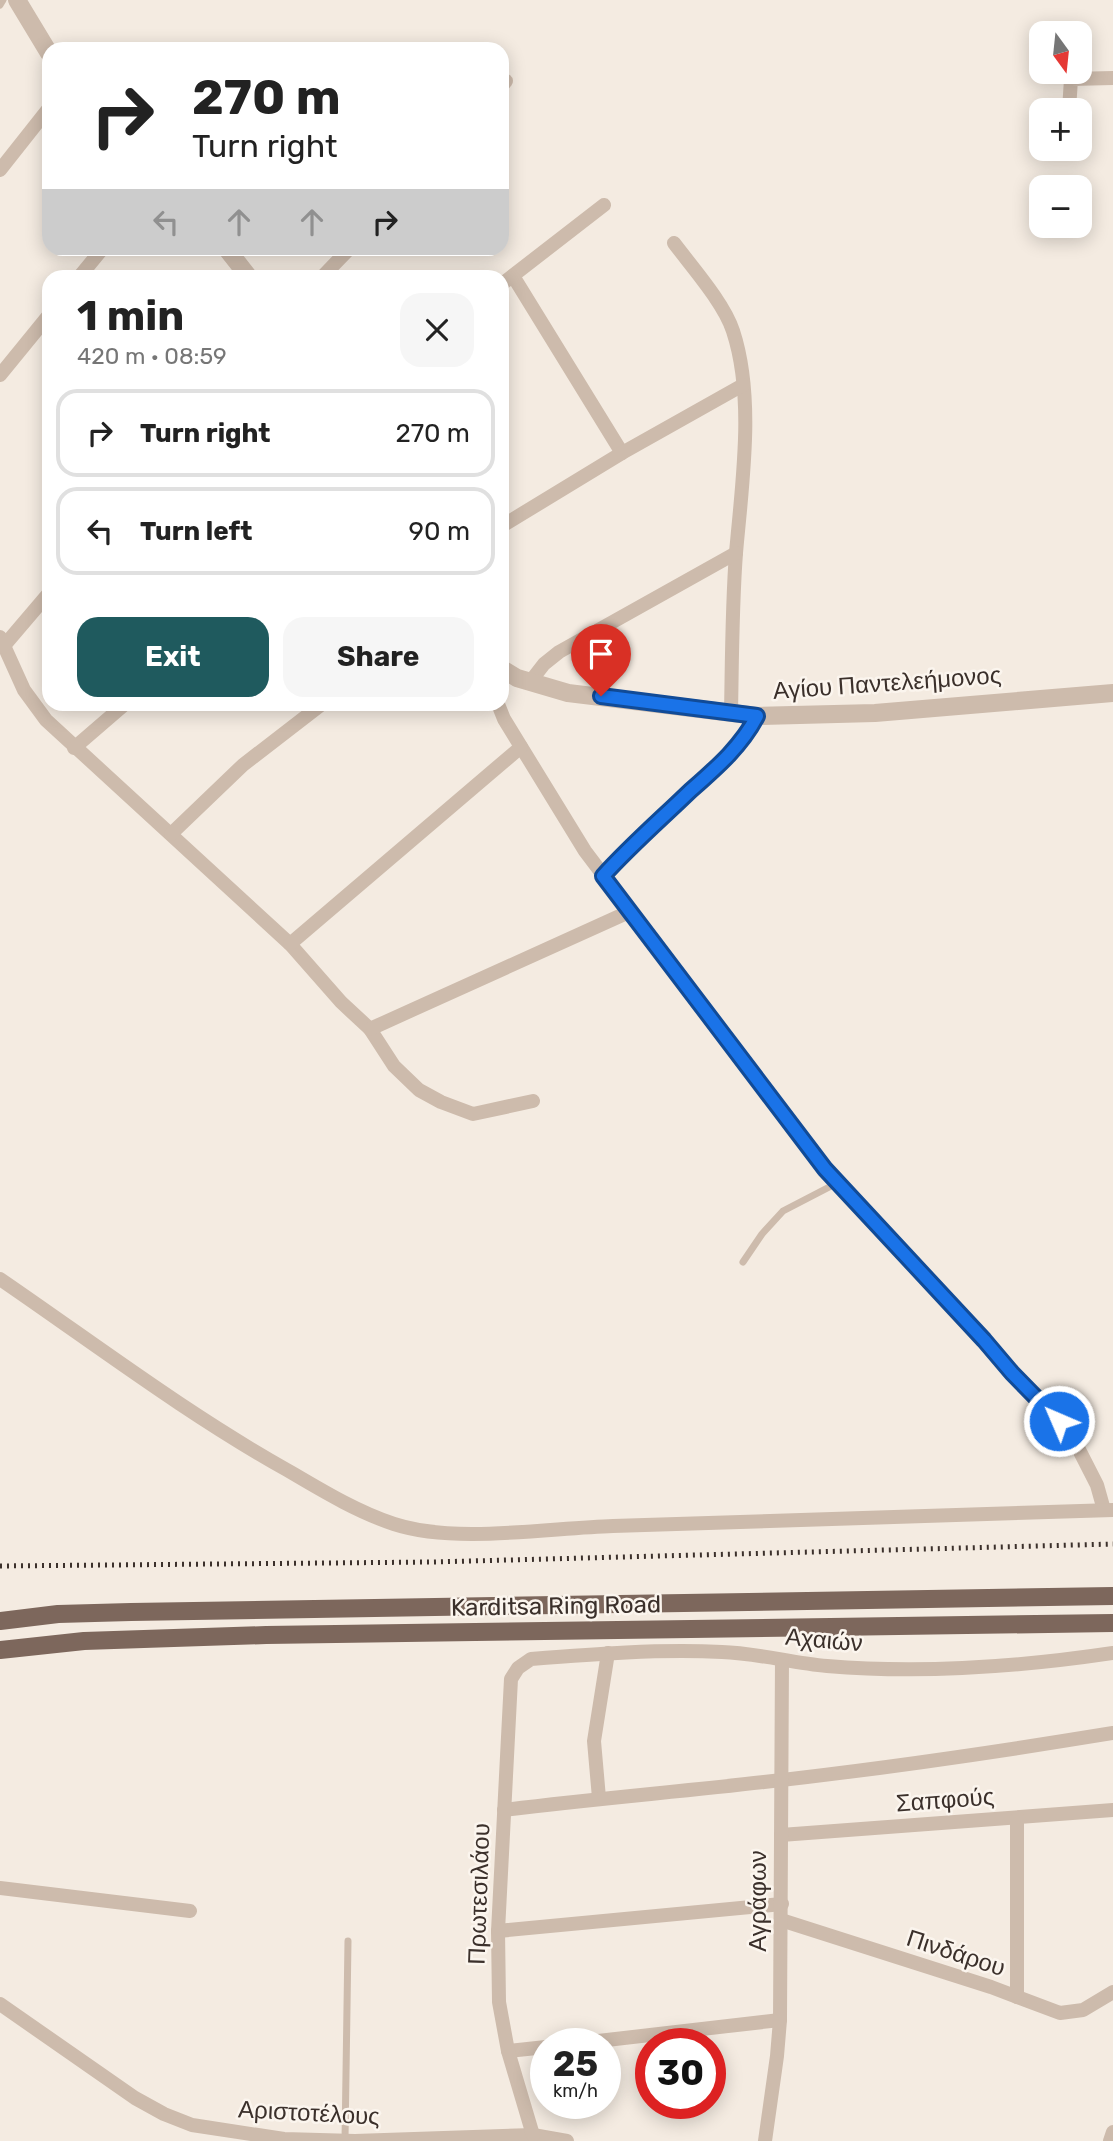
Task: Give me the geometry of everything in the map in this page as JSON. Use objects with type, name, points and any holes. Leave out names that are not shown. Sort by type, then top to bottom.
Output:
[{"type":"main road","name":"Karditsa Ring Road","points":[[0,1621],[58,1614],[131,1612],[1113,1596]]},
{"type":"main road","name":"Karditsa Ring Road","points":[[0,1650],[72,1642],[266,1635],[1113,1623]]},
{"type":"street","points":[[17,0],[43,42]]},
{"type":"street","points":[[1070,98],[1072,79],[1113,78]]},
{"type":"street","points":[[0,170],[42,117]]},
{"type":"street","points":[[509,278],[604,205]]},
{"type":"street","points":[[674,243],[726,312],[738,349],[743,385],[742,479],[736,553],[730,713]]},
{"type":"street","points":[[85,270],[96,256]]},
{"type":"street","points":[[232,256],[243,270]]},
{"type":"street","points":[[330,270],[343,256]]},
{"type":"street","points":[[509,283],[622,453]]},
{"type":"street","points":[[0,375],[42,324]]},
{"type":"street","points":[[509,522],[622,453],[743,385]]},
{"type":"street","points":[[530,682],[544,664],[559,652],[736,553]]},
{"type":"street","points":[[42,600],[2,642],[32,703],[74,748],[172,834],[290,944],[341,1002],[370,1029],[386,1056],[419,1090],[472,1114],[533,1101]]},
{"type":"street","name":"Αγίου Παντελεήμονος","points":[[509,672],[530,682],[568,693],[757,716],[875,713],[1113,693]]},
{"type":"street","points":[[74,748],[117,711]]},
{"type":"street","points":[[172,834],[243,765],[313,711]]},
{"type":"street","points":[[0,1279],[203,1419],[281,1467],[394,1524],[430,1532],[471,1534],[587,1526],[1109,1510],[1072,1436],[837,1183],[765,1093],[585,851],[502,711]]},
{"type":"street","points":[[603,876],[628,848],[728,756],[748,732],[757,716]]},
{"type":"street","points":[[290,944],[522,747]]},
{"type":"street","points":[[370,1029],[631,911]]},
{"type":"street","name":"Αχαιών","points":[[531,1659],[608,1653],[724,1651],[829,1666],[957,1668],[1020,1665],[1113,1653]]},
{"type":"street","points":[[599,1798],[594,1741],[608,1653]]},
{"type":"street","name":"Πρωτεσιλάου","points":[[531,1659],[518,1668],[511,1679],[498,1931],[499,2002],[508,2051],[533,2135]]},
{"type":"street","name":"Αγράφων","points":[[765,2141],[780,2020],[782,1660]]},
{"type":"street","points":[[504,1810],[782,1780],[1113,1733]]},
{"type":"street","name":"Σαπφούς","points":[[781,1835],[1113,1810]]},
{"type":"street","points":[[1017,1818],[1017,1997]]},
{"type":"street","points":[[0,1888],[190,1911]]},
{"type":"street","points":[[498,1931],[782,1903]]},
{"type":"street","name":"Πινδάρου","points":[[781,1920],[945,1972],[1052,2011],[1067,2014],[1091,2006],[1113,1992]]},
{"type":"street","name":"Αριστοτέλους","points":[[0,2004],[135,2098],[191,2125],[265,2137],[352,2140],[502,2139],[533,2135],[567,2141]]},
{"type":"street","points":[[621,2038],[780,2020]]},
{"type":"street","points":[[508,2051],[530,2049]]},
{"type":"street","points":[[189,2141],[191,2125]]},
{"type":"street","points":[[1110,2141],[1113,2132]]},
{"type":"lane","points":[[0,5],[4,0]]},
{"type":"lane","points":[[743,1262],[762,1234],[783,1211],[837,1183]]},
{"type":"lane","points":[[348,1941],[352,2140]]},
{"type":"railway","points":[[0,1566],[433,1562],[1113,1544]]},
{"type":"route","points":[[601,696],[757,716],[748,732],[728,756],[628,848],[603,876],[762,1088],[845,1193],[1059,1421]]}]
